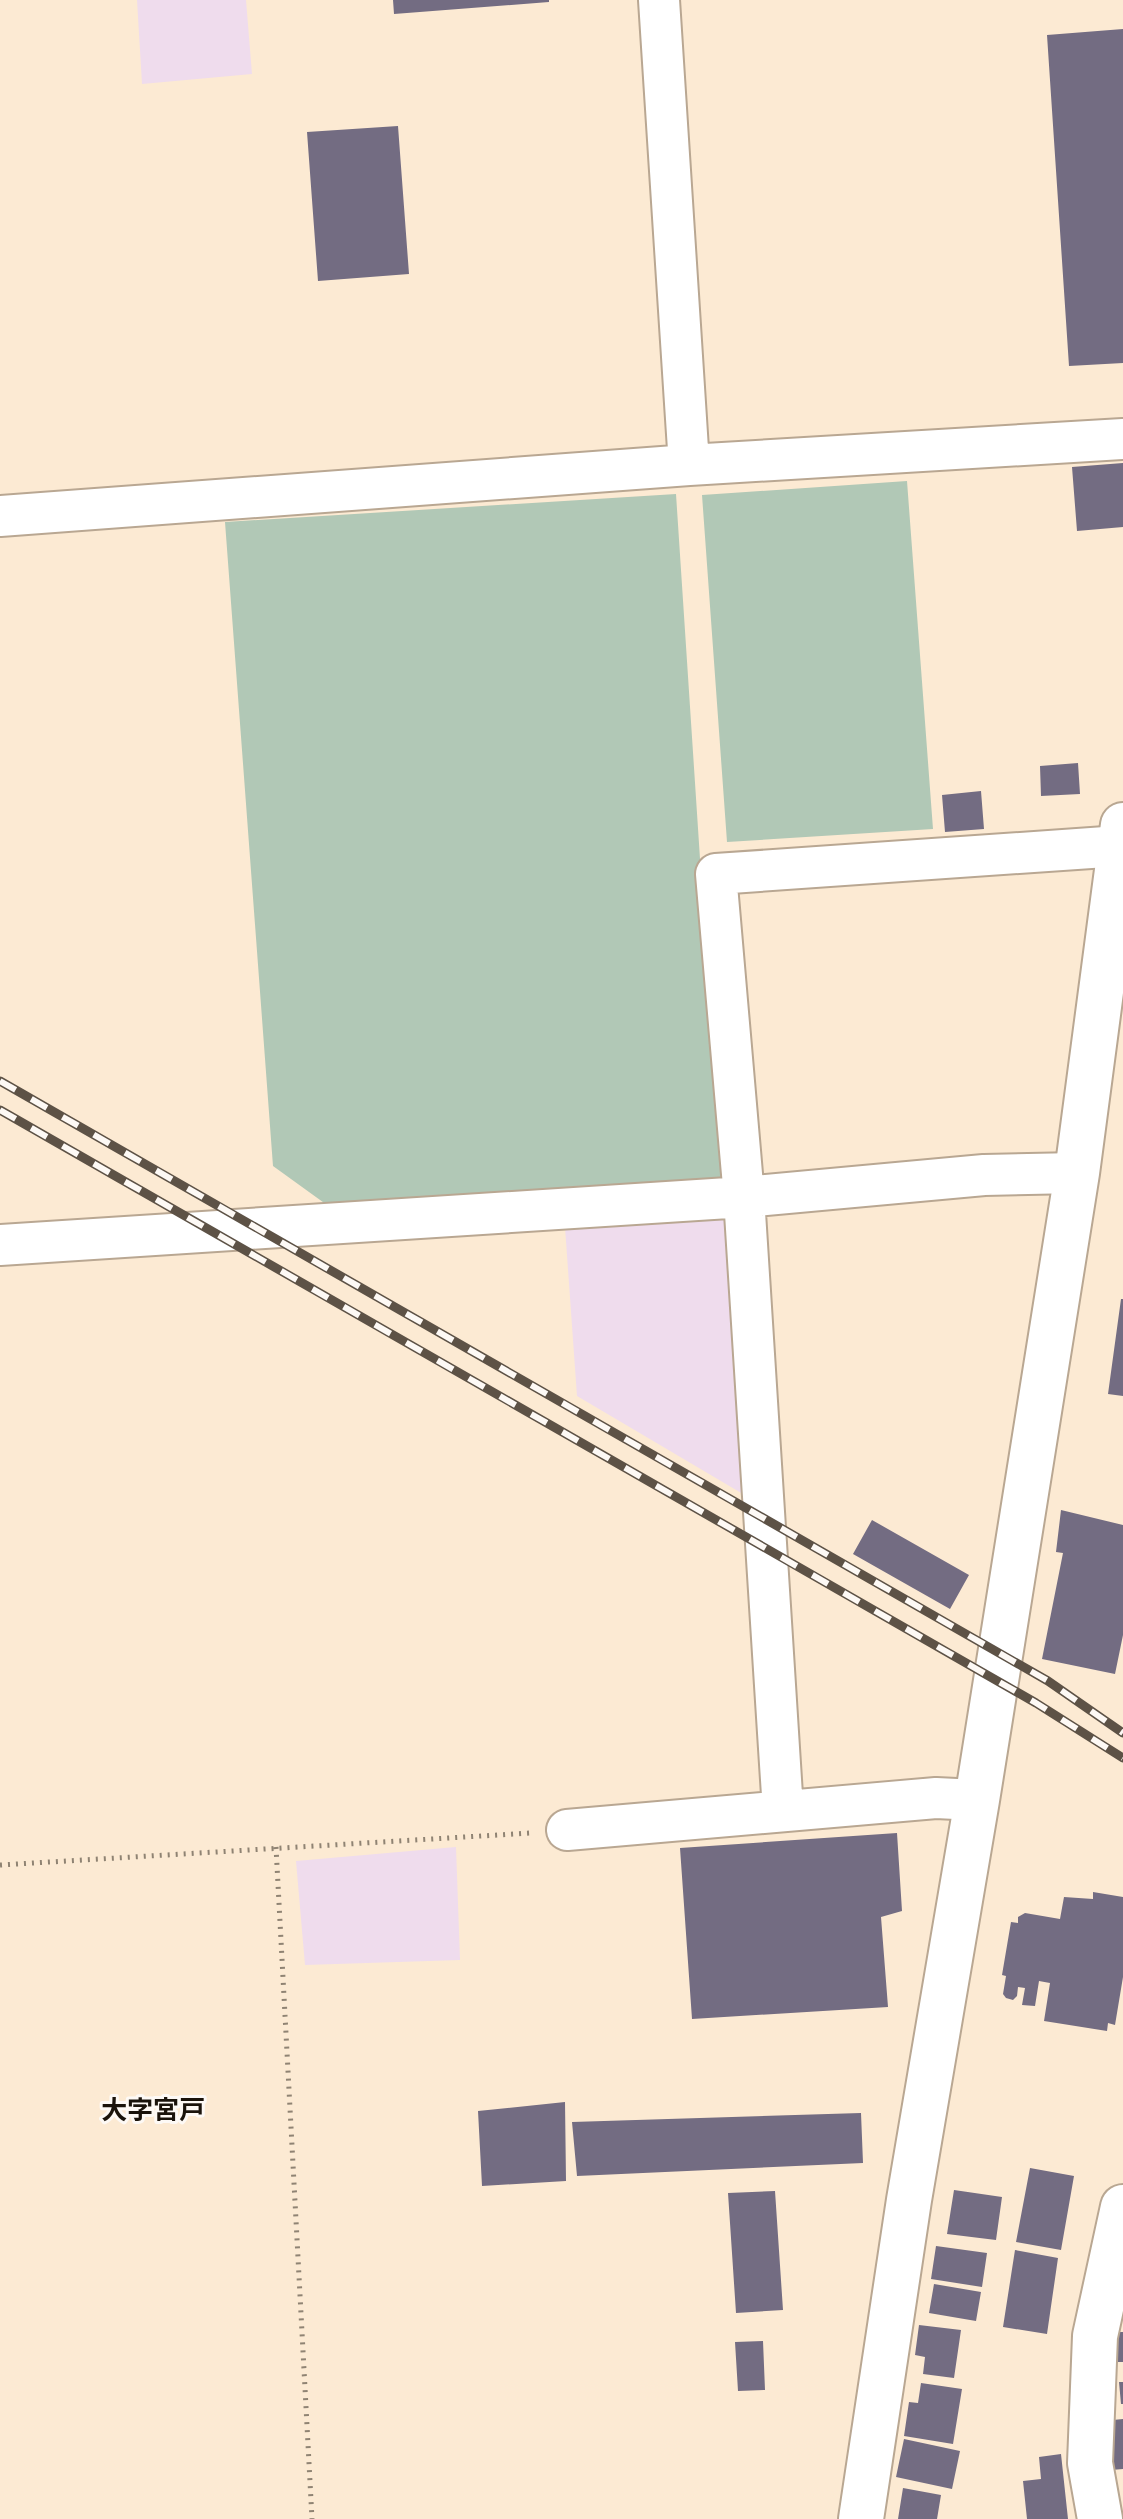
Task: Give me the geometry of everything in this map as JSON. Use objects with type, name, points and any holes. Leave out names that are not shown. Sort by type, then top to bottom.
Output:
[{"type":"street","points":[[659,0],[689,465]]},
{"type":"street","points":[[0,516],[689,465],[1123,439]]},
{"type":"street","points":[[783,1811],[744,1197],[716,874],[1121,836],[1077,1173],[977,1800],[909,2200],[861,2519]]},
{"type":"street","points":[[0,1245],[744,1197],[984,1175],[1077,1173]]},
{"type":"street","points":[[567,1830],[936,1798],[977,1800]]},
{"type":"street","points":[[1100,2519],[1090,2463],[1095,2336],[1123,2207]]},
{"type":"path","points":[[0,1865],[567,1830]]},
{"type":"path","points":[[276,1847],[312,2519]]},
{"type":"shaded area","points":[[137,0],[246,0],[252,74],[142,84]]},
{"type":"shaded area","points":[[729,1213],[748,1497],[577,1396],[565,1227]]},
{"type":"shaded area","points":[[456,1847],[460,1960],[305,1965],[296,1861]]},
{"type":"green space","points":[[907,481],[933,829],[727,842],[702,495]]},
{"type":"green space","points":[[676,494],[721,1178],[327,1205],[273,1166],[225,522]]},
{"type":"building","points":[[393,0],[549,0],[549,2],[394,14]]},
{"type":"building","points":[[1123,29],[1123,363],[1069,366],[1047,35]]},
{"type":"building","points":[[398,126],[409,274],[318,281],[307,132]]},
{"type":"building","points":[[1123,463],[1123,527],[1077,531],[1072,467]]},
{"type":"building","points":[[1078,763],[1080,794],[1041,796],[1040,766]]},
{"type":"building","points":[[981,791],[984,829],[945,832],[942,795]]},
{"type":"building","points":[[1123,1299],[1123,1396],[1108,1394]]},
{"type":"building","points":[[1061,1510],[1123,1525],[1123,1635],[1115,1674],[1042,1659],[1063,1553],[1056,1552]]},
{"type":"building","points":[[872,1520],[969,1575],[950,1609],[853,1554]]},
{"type":"building","points":[[897,1833],[902,1911],[881,1917],[888,2007],[692,2019],[680,1848]]},
{"type":"building","points":[[1093,1892],[1123,1897],[1123,1977],[1115,2025],[1108,2023],[1107,2031],[1044,2021],[1050,1983],[1039,1981],[1035,2006],[1022,2005],[1025,1988],[1018,1987],[1013,2000],[1003,1994],[1006,1976],[1002,1975],[1011,1922],[1018,1923],[1018,1917],[1025,1913],[1060,1919],[1064,1897],[1093,1899]]},
{"type":"building","points":[[565,2102],[566,2181],[482,2186],[478,2111]]},
{"type":"building","points":[[861,2113],[863,2163],[577,2176],[572,2122]]},
{"type":"building","points":[[1030,2168],[1074,2176],[1061,2250],[1016,2242]]},
{"type":"building","points":[[954,2190],[1002,2197],[996,2240],[947,2234]]},
{"type":"building","points":[[775,2191],[783,2310],[736,2313],[728,2193]]},
{"type":"building","points":[[936,2246],[987,2253],[982,2287],[931,2279]]},
{"type":"building","points":[[1015,2250],[1058,2258],[1047,2334],[1003,2327]]},
{"type":"building","points":[[934,2284],[981,2292],[976,2321],[929,2313]]},
{"type":"building","points":[[919,2325],[961,2330],[954,2378],[923,2374],[925,2357],[915,2355]]},
{"type":"building","points":[[1116,2332],[1123,2332],[1123,2362],[1118,2362]]},
{"type":"building","points":[[763,2341],[765,2390],[738,2391],[735,2342]]},
{"type":"building","points":[[1119,2382],[1123,2382],[1123,2404],[1121,2404]]},
{"type":"building","points":[[921,2383],[962,2389],[953,2444],[904,2436],[909,2402],[918,2403]]},
{"type":"building","points":[[1123,2419],[1123,2469],[1111,2470],[1109,2437],[1114,2436],[1113,2420]]},
{"type":"building","points":[[904,2439],[960,2451],[952,2489],[896,2477]]},
{"type":"building","points":[[1061,2454],[1068,2519],[1027,2519],[1023,2481],[1041,2479],[1039,2457]]},
{"type":"building","points":[[903,2488],[941,2495],[937,2519],[898,2519]]},
{"type":"railway","points":[[0,1081],[1048,1681],[1123,1733]]},
{"type":"railway","points":[[0,1110],[1036,1703],[1123,1758]]},
{"type":"district","name":"大字宮戸","points":[[153,2110]]}]
